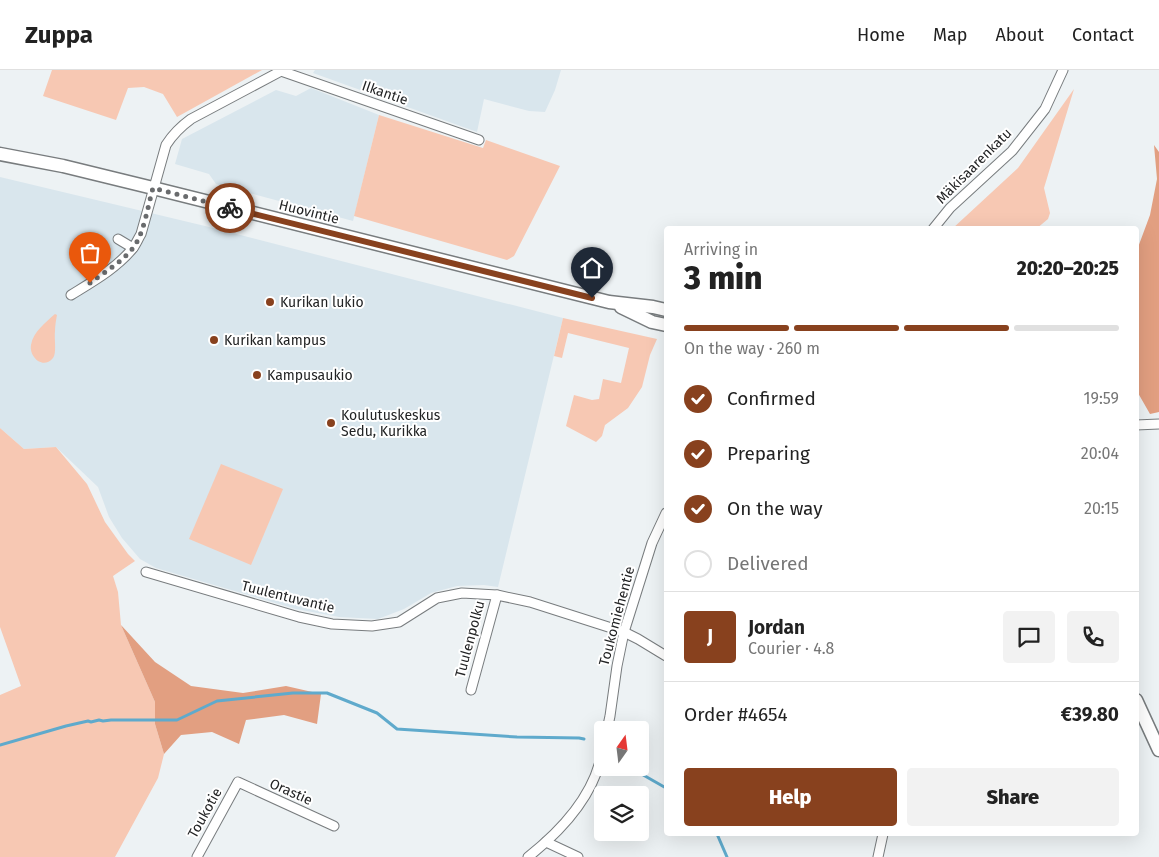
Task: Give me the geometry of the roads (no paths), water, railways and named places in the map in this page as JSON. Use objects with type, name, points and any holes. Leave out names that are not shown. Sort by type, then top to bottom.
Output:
[{"type":"main road","name":"Huovintie","points":[[0,154],[63,166],[609,302],[664,310]]},
{"type":"main road","name":"Huovintie","points":[[609,302],[652,322],[664,325]]},
{"type":"main road","points":[[1139,707],[1159,750]]},
{"type":"street","name":"Ilkantie","points":[[282,70],[480,140]]},
{"type":"street","points":[[71,295],[117,263],[133,248],[141,234],[166,145],[172,135],[191,119],[282,70]]},
{"type":"street","name":"Mäkisaarenkatu","points":[[935,226],[950,208],[1012,151],[1029,131],[1045,109],[1063,70]]},
{"type":"street","points":[[118,239],[133,248]]},
{"type":"street","points":[[1139,425],[1159,424]]},
{"type":"street","name":"Toukomiehentie","points":[[608,721],[624,632],[652,543],[664,517]]},
{"type":"street","name":"Tuulentuvantie","points":[[146,572],[299,617],[332,624],[372,626],[399,622],[438,598],[462,593],[497,595],[530,602],[624,632],[664,655]]},
{"type":"street","name":"Tuulenpolku","points":[[471,690],[497,595]]},
{"type":"street","points":[[528,857],[546,842],[578,806],[595,776]]},
{"type":"street","name":"Orastie","points":[[238,782],[334,826]]},
{"type":"street","name":"Toukotie","points":[[197,857],[238,782]]},
{"type":"street","points":[[878,857],[883,836]]},
{"type":"street","points":[[546,842],[578,857]]},
{"type":"waterway","points":[[0,745],[88,721],[177,720],[217,701],[293,693],[327,693],[377,713],[397,729],[517,737],[584,739]]},
{"type":"waterway","points":[[645,776],[664,787]]},
{"type":"waterway","points":[[718,836],[727,857]]},
{"type":"place","name":"Kurikan lukio","points":[[270,302]]},
{"type":"place","name":"Kurikan kampus","points":[[214,340]]},
{"type":"place","name":"Kampusaukio","points":[[257,375]]},
{"type":"place","name":"Koulutuskeskus Sedu, Kurikka","points":[[331,423]]}]
